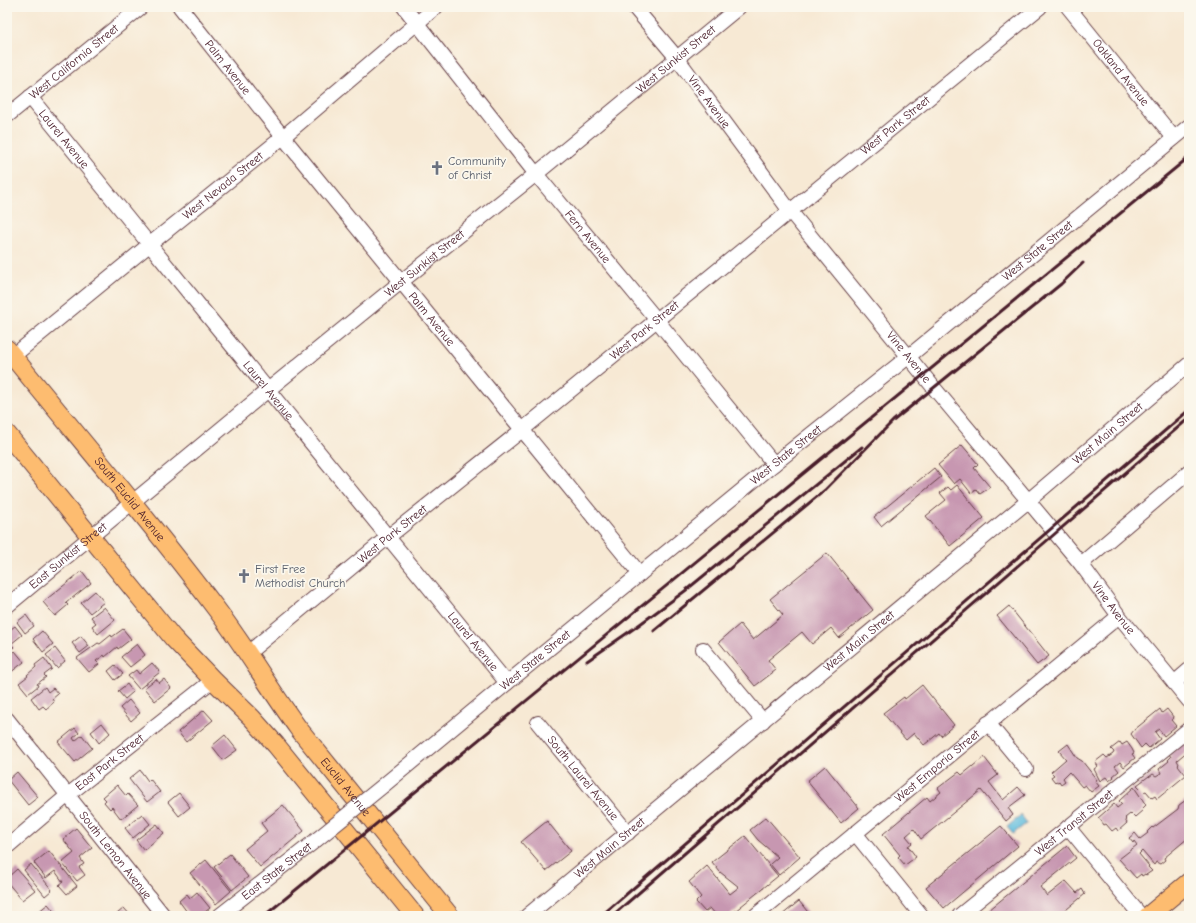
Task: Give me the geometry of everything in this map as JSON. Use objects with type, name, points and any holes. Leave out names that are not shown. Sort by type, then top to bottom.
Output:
[{"type":"main road","name":"South Euclid Avenue","points":[[9,355],[133,502],[214,606],[248,653]]},
{"type":"main road","points":[[7,434],[90,538],[173,638],[252,718],[276,745],[415,916]]},
{"type":"main road","name":"Euclid Avenue","points":[[248,653],[276,698],[298,728],[450,916]]},
{"type":"main road","points":[[1148,916],[1189,882]]},
{"type":"street","name":"West California Street","points":[[7,116],[141,7]]},
{"type":"street","name":"Palm Avenue","points":[[180,7],[283,137],[640,574]]},
{"type":"street","name":"Fern Avenue","points":[[404,7],[536,174],[774,464]]},
{"type":"street","name":"West Nevada Street","points":[[9,355],[283,137],[436,7]]},
{"type":"street","name":"Vine Avenue","points":[[634,7],[677,58],[790,211],[908,357],[1081,564],[1119,616],[1189,701]]},
{"type":"street","name":"West Sunkist Street","points":[[110,521],[268,390],[536,174],[739,7]]},
{"type":"street","name":"West Park Street","points":[[248,653],[388,537],[522,430],[656,319],[1040,7]]},
{"type":"street","name":"Oakland Avenue","points":[[1068,7],[1174,138]]},
{"type":"street","name":"Laurel Avenue","points":[[30,97],[148,245],[506,683]]},
{"type":"street","name":"West State Street","points":[[315,841],[506,683],[774,464],[908,357],[1189,126]]},
{"type":"street","name":"West Main Street","points":[[527,916],[1028,501],[1189,364]]},
{"type":"street","points":[[1081,564],[1189,472]]},
{"type":"street","name":"East Sunkist Street","points":[[7,606],[110,521]]},
{"type":"street","name":"West Emporia Street","points":[[755,916],[1119,616]]},
{"type":"street","points":[[702,648],[763,721]]},
{"type":"street","points":[[1174,683],[1189,670]]},
{"type":"street","name":"East Park Street","points":[[7,846],[68,795],[213,680]]},
{"type":"street","name":"South Lemon Avenue","points":[[7,718],[164,916]]},
{"type":"street","name":"South Laurel Avenue","points":[[538,723],[628,833]]},
{"type":"street","points":[[988,723],[1026,769]]},
{"type":"street","name":"West Transit Street","points":[[959,916],[1189,729]]},
{"type":"street","points":[[1068,827],[1141,916]]},
{"type":"street","points":[[855,833],[922,916]]},
{"type":"street","name":"East State Street","points":[[219,916],[315,841]]},
{"type":"water","points":[[1021,815],[1027,823],[1013,834],[1007,827]]},
{"type":"building","points":[[962,445],[978,464],[974,468],[990,487],[980,494],[976,489],[971,493],[960,479],[954,484],[938,465]]},
{"type":"building","points":[[934,468],[941,477],[881,526],[874,517]]},
{"type":"building","points":[[957,485],[984,518],[950,546],[926,516],[946,500],[940,493],[948,487],[951,490]]},
{"type":"building","points":[[827,553],[873,610],[839,638],[831,628],[812,644],[802,632],[768,660],[776,670],[755,686],[719,642],[740,624],[753,640],[783,615],[770,599]]},
{"type":"building","points":[[82,571],[91,583],[66,603],[68,605],[55,616],[43,602]]},
{"type":"building","points":[[95,591],[104,602],[90,613],[81,603]]},
{"type":"building","points":[[1009,606],[1049,656],[1037,665],[997,616]]},
{"type":"building","points":[[104,607],[115,620],[98,634],[92,626],[96,623],[91,617]]},
{"type":"building","points":[[26,615],[34,626],[25,633],[17,622]]},
{"type":"building","points":[[15,626],[22,635],[11,644],[14,647],[7,652],[7,632]]},
{"type":"building","points":[[123,629],[131,639],[118,649],[117,647],[105,657],[104,655],[96,661],[99,664],[89,672],[77,658],[98,643],[100,644],[111,635],[112,637]]},
{"type":"building","points":[[42,631],[53,644],[43,652],[33,639]]},
{"type":"building","points":[[81,636],[89,646],[80,653],[72,643]]},
{"type":"building","points":[[137,644],[145,655],[130,667],[121,657]]},
{"type":"building","points":[[55,648],[65,661],[57,668],[46,655]]},
{"type":"building","points":[[15,651],[24,662],[10,673],[7,670],[7,658]]},
{"type":"building","points":[[44,658],[52,669],[44,675],[46,677],[37,684],[38,686],[28,694],[19,683],[36,667],[35,665]]},
{"type":"building","points":[[152,663],[160,672],[139,689],[128,676],[136,670],[139,674]]},
{"type":"building","points":[[115,665],[123,674],[115,680],[108,671]]},
{"type":"building","points":[[156,679],[159,683],[164,679],[171,688],[155,701],[144,688]]},
{"type":"building","points":[[127,684],[133,692],[125,699],[118,691]]},
{"type":"building","points":[[922,685],[954,725],[941,736],[939,733],[924,745],[914,733],[906,740],[883,713],[904,697],[905,699]]},
{"type":"building","points":[[45,687],[48,692],[53,688],[58,694],[52,699],[54,702],[46,709],[43,706],[39,709],[31,698]]},
{"type":"building","points":[[129,700],[140,713],[131,721],[120,708]]},
{"type":"building","points":[[1160,709],[1162,713],[1167,709],[1174,718],[1171,720],[1176,726],[1164,736],[1159,729],[1155,732],[1160,739],[1149,748],[1145,744],[1141,748],[1131,734]]},
{"type":"building","points":[[204,710],[213,720],[186,742],[178,732]]},
{"type":"building","points":[[102,723],[110,733],[99,743],[91,732]]},
{"type":"building","points":[[75,728],[79,733],[73,738],[75,741],[82,735],[92,748],[75,762],[58,742]]},
{"type":"building","points":[[225,735],[237,750],[223,760],[212,746]]},
{"type":"building","points":[[1189,740],[1189,750],[1177,760],[1178,765],[1186,775],[1157,799],[1155,796],[1152,798],[1146,791],[1144,792],[1137,785],[1153,774],[1156,776],[1161,773],[1159,769],[1169,761],[1168,760],[1171,757],[1169,754]]},
{"type":"building","points":[[1120,742],[1122,745],[1127,742],[1134,753],[1132,754],[1135,758],[1124,767],[1120,762],[1115,766],[1119,771],[1109,781],[1106,777],[1100,781],[1094,769],[1098,766],[1095,762],[1104,755],[1107,758],[1113,754],[1114,752],[1111,749]]},
{"type":"building","points":[[1068,744],[1077,758],[1082,761],[1097,780],[1095,781],[1099,786],[1091,792],[1085,785],[1082,787],[1069,772],[1063,778],[1065,781],[1061,784],[1059,781],[1055,782],[1051,777],[1054,775],[1051,772],[1066,759],[1059,751]]},
{"type":"building","points":[[984,757],[998,775],[989,782],[1003,800],[1018,787],[1025,795],[1008,808],[1013,815],[1006,821],[981,790],[921,839],[914,829],[906,836],[912,843],[908,846],[916,857],[905,865],[898,857],[900,855],[883,834],[927,797],[930,801],[941,792],[938,788],[959,772],[962,775]]},
{"type":"building","points":[[825,766],[859,808],[841,823],[807,781]]},
{"type":"building","points":[[140,770],[148,781],[150,779],[160,792],[147,802],[129,779]]},
{"type":"building","points":[[17,772],[38,797],[28,805],[8,780]]},
{"type":"building","points":[[117,785],[126,796],[128,794],[138,805],[121,819],[112,807],[110,809],[104,802],[106,800],[103,797]]},
{"type":"building","points":[[1134,787],[1146,805],[1135,817],[1130,814],[1125,818],[1127,823],[1118,831],[1116,828],[1112,831],[1098,818],[1114,804],[1117,808],[1122,804],[1119,801]]},
{"type":"building","points":[[179,793],[190,807],[179,816],[168,802]]},
{"type":"building","points":[[1189,799],[1188,838],[1164,858],[1165,860],[1160,864],[1156,862],[1154,865],[1142,851],[1139,854],[1152,871],[1146,875],[1145,874],[1142,876],[1141,874],[1136,878],[1119,859],[1137,845],[1129,838],[1135,833],[1140,839],[1148,833],[1147,832],[1152,827],[1153,828],[1178,809],[1179,805]]},
{"type":"building","points":[[283,805],[304,831],[260,867],[245,849],[267,831],[261,823]]},
{"type":"building","points":[[142,814],[150,824],[133,838],[125,828]]},
{"type":"building","points":[[766,817],[800,857],[779,875],[770,864],[778,857],[758,840],[750,830]]},
{"type":"building","points":[[547,821],[571,851],[546,871],[521,842]]},
{"type":"building","points":[[157,824],[164,833],[144,850],[136,840]]},
{"type":"building","points":[[1001,826],[1018,846],[944,908],[926,887]]},
{"type":"building","points":[[76,828],[92,848],[80,858],[84,864],[79,867],[85,875],[77,881],[62,863],[74,853],[63,839]]},
{"type":"building","points":[[745,836],[778,876],[729,916],[717,916],[710,908],[705,912],[696,902],[701,897],[689,882],[707,866],[730,894],[739,887],[720,872],[712,862]]},
{"type":"building","points":[[1067,846],[1076,858],[1040,887],[1047,896],[1066,881],[1077,893],[1082,889],[1085,894],[1061,914],[1063,916],[988,916],[989,910]]},
{"type":"building","points":[[49,851],[77,886],[67,894],[59,885],[63,882],[55,871],[46,878],[34,863]]},
{"type":"building","points":[[230,854],[248,877],[232,890],[214,867]]},
{"type":"building","points":[[206,860],[231,891],[216,904],[190,873]]},
{"type":"building","points":[[31,864],[52,890],[45,896],[24,870]]},
{"type":"building","points":[[17,869],[35,890],[22,900],[7,882],[7,878]]},
{"type":"building","points":[[197,892],[210,908],[200,916],[190,916],[179,901],[187,894],[190,898]]},
{"type":"building","points":[[799,901],[811,916],[781,916]]},
{"type":"building","points":[[48,904],[57,915],[33,916]]},
{"type":"building","points":[[124,908],[131,916],[118,916],[117,914]]},
{"type":"railway","points":[[264,916],[1189,157]]},
{"type":"railway","points":[[654,631],[825,490],[893,421],[1061,284],[1083,263]]},
{"type":"railway","points":[[601,916],[1189,410]]},
{"type":"railway","points":[[612,916],[1189,418]]},
{"type":"railway","points":[[587,661],[685,591],[862,447]]},
{"type":"place","name":"Community of Christ","points":[[437,168]]},
{"type":"place","name":"First Free Methodist Church","points":[[244,576]]}]
